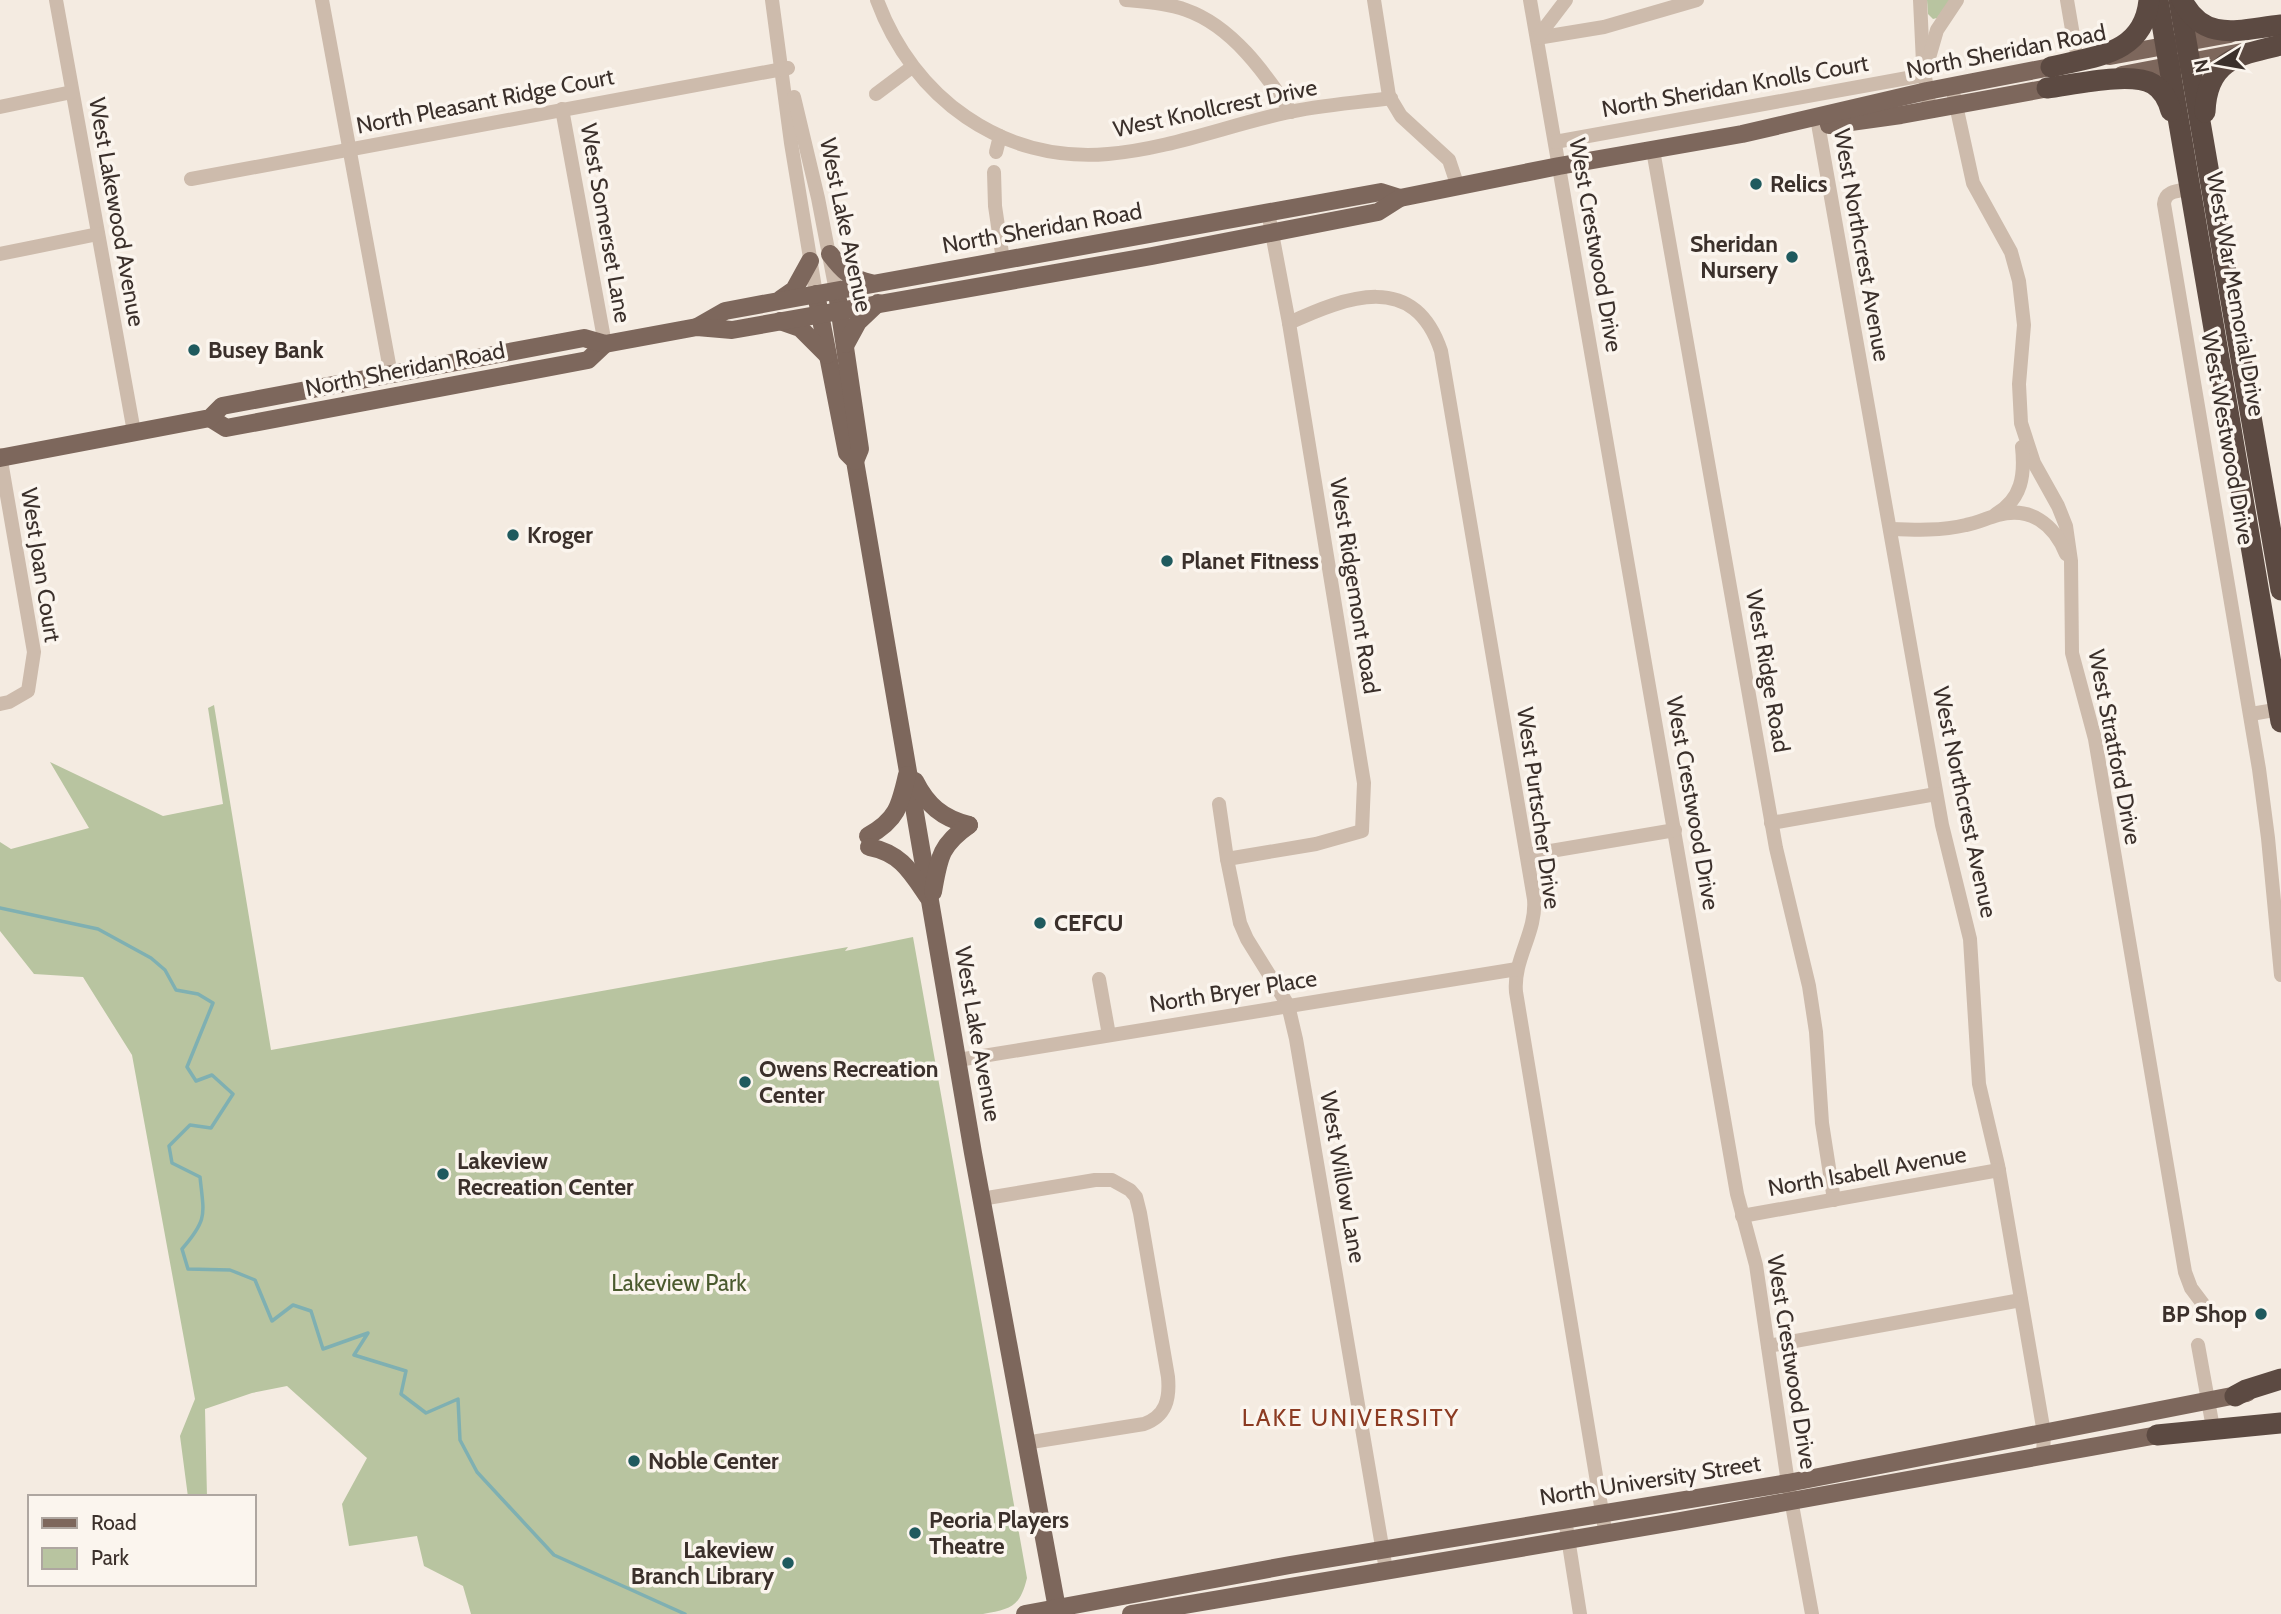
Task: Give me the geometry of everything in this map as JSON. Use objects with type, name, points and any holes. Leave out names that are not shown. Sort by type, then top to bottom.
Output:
[{"type":"highway","points":[[2051,67],[2107,53],[2127,45],[2143,26],[2149,0]]},
{"type":"highway","name":"West War Memorial Drive","points":[[2158,0],[2178,54],[2217,222],[2281,590]]},
{"type":"highway","points":[[2180,0],[2195,20],[2209,29],[2281,25]]},
{"type":"highway","name":"West War Memorial Drive","points":[[2180,0],[2178,54],[2191,189],[2280,714]]},
{"type":"highway","points":[[2217,222],[2205,121],[2210,84],[2219,69],[2231,59],[2281,45]]},
{"type":"highway","points":[[2047,88],[2133,79],[2153,84],[2169,104],[2191,189]]},
{"type":"highway","points":[[2235,1396],[2281,1379]]},
{"type":"highway","points":[[2157,1435],[2213,1427],[2281,1423]]},
{"type":"main road","name":"North Sheridan Road","points":[[0,457],[211,418],[222,406],[584,338],[605,344],[696,327],[732,330],[1152,256],[1378,212],[1400,198],[1559,166],[1817,122],[1930,110],[2047,88],[2281,25]]},
{"type":"main road","name":"North Sheridan Road","points":[[1817,122],[1925,83],[1953,85],[2051,67],[2281,45]]},
{"type":"main road","name":"North Sheridan Road","points":[[696,327],[725,311],[836,290],[1381,192],[1400,198]]},
{"type":"main road","points":[[1152,256],[1155,247],[1161,243],[1194,235],[1220,221]]},
{"type":"main road","points":[[1071,248],[1100,252],[1132,247],[1146,249],[1152,256]]},
{"type":"main road","points":[[830,254],[855,280],[875,284]]},
{"type":"main road","points":[[958,289],[973,278],[999,271],[1003,260]]},
{"type":"main road","points":[[779,301],[794,290],[810,261]]},
{"type":"main road","name":"West Lake Avenue","points":[[836,290],[860,449],[855,461],[981,1199],[1057,1611]]},
{"type":"main road","name":"West Lake Avenue","points":[[816,294],[846,453],[855,461]]},
{"type":"main road","points":[[845,344],[860,319],[878,303]]},
{"type":"main road","points":[[780,321],[800,328],[827,355]]},
{"type":"main road","name":"North Sheridan Road","points":[[211,418],[226,428],[588,360],[605,344]]},
{"type":"main road","points":[[344,384],[371,387],[391,396],[398,388],[423,379],[440,366]]},
{"type":"main road","points":[[908,768],[902,796],[892,818],[869,841],[895,856],[911,872],[931,902]]},
{"type":"main road","points":[[908,768],[921,793],[934,810],[951,821],[969,825],[951,838],[943,851],[931,902]]},
{"type":"main road","name":"North University Street","points":[[1131,1614],[1183,1609],[1386,1570],[1606,1533],[2043,1433],[2281,1386]]},
{"type":"main road","points":[[2213,1427],[2281,1413]]},
{"type":"main road","name":"North University Street","points":[[1025,1614],[1057,1611],[1177,1585],[1564,1519],[2043,1456],[2157,1435]]},
{"type":"street","name":"West Lakewood Avenue","points":[[55,0],[134,432]]},
{"type":"street","points":[[322,0],[391,375]]},
{"type":"street","name":"West Lake Avenue","points":[[773,0],[816,294]]},
{"type":"street","name":"West Knollcrest Drive","points":[[877,0],[890,30],[912,67],[959,112],[1000,136],[1031,147],[1062,153],[1105,154],[1152,147],[1291,112],[1391,98]]},
{"type":"street","points":[[1126,0],[1174,6],[1216,25],[1248,57],[1291,112]]},
{"type":"street","points":[[1374,0],[1386,86],[1391,98],[1407,121],[1449,160],[1458,187]]},
{"type":"street","name":"West Crestwood Drive","points":[[1530,0],[1742,1216],[1756,1265],[1790,1491],[1812,1614]]},
{"type":"street","points":[[1537,38],[1566,0]]},
{"type":"street","points":[[1537,38],[1604,27],[1697,0]]},
{"type":"street","points":[[1920,0],[1925,83],[1930,110]]},
{"type":"street","points":[[1925,83],[1937,30],[1957,0]]},
{"type":"street","points":[[2067,0],[2076,47]]},
{"type":"street","points":[[876,94],[912,67]]},
{"type":"street","name":"North Pleasant Ridge Court","points":[[191,179],[785,69]]},
{"type":"street","name":"West Lake Avenue","points":[[785,69],[830,254],[836,290]]},
{"type":"street","name":"North Sheridan Knolls Court","points":[[1555,142],[1925,83]]},
{"type":"street","name":"West Stratford Drive","points":[[1953,85],[1973,183],[2011,252],[2019,281],[2024,325],[2019,384],[2020,417],[2029,452],[2066,526],[2070,548],[2073,660],[2095,739],[2182,1254],[2188,1282],[2203,1304]]},
{"type":"street","points":[[0,107],[72,92]]},
{"type":"street","name":"West Somerset Lane","points":[[562,110],[605,344]]},
{"type":"street","name":"West Northcrest Avenue","points":[[1817,122],[1936,793],[1970,939],[1979,1084],[1999,1170],[2043,1433],[2043,1456]]},
{"type":"street","points":[[996,152],[1000,136]]},
{"type":"street","name":"West Ridge Road","points":[[1653,150],[1771,823],[1811,993],[1822,1123],[1834,1200]]},
{"type":"street","points":[[994,172],[995,206],[1003,260]]},
{"type":"street","name":"West Westwood Drive","points":[[2191,189],[2169,193],[2165,197],[2165,204],[2251,714],[2268,838],[2281,975]]},
{"type":"street","name":"West Ridgemont Road","points":[[1227,859],[1316,844],[1362,831],[1364,783],[1289,323],[1268,212]]},
{"type":"street","points":[[0,254],[98,234]]},
{"type":"street","name":"West Purtscher Drive","points":[[1289,323],[1348,299],[1385,297],[1415,311],[1431,328],[1438,343],[1446,375],[1527,855],[1535,914],[1517,969],[1516,992],[1606,1533]]},
{"type":"street","points":[[1988,518],[2012,501],[2023,477],[2020,417]]},
{"type":"street","name":"West Joan Court","points":[[0,457],[34,652],[28,691],[0,704]]},
{"type":"street","points":[[1890,529],[1965,526],[2019,512],[2048,525],[2064,550],[2071,583]]},
{"type":"street","points":[[2251,714],[2280,714]]},
{"type":"street","points":[[1771,823],[1936,793]]},
{"type":"street","name":"West Willow Lane","points":[[1219,804],[1227,859],[1243,931],[1288,1005],[1310,1115],[1386,1570]]},
{"type":"street","points":[[1527,855],[1675,830]]},
{"type":"street","name":"North Bryer Place","points":[[958,1060],[1517,969]]},
{"type":"street","points":[[1100,979],[1108,1035]]},
{"type":"street","name":"North Isabell Avenue","points":[[1742,1216],[1999,1170]]},
{"type":"street","points":[[981,1199],[1086,1181],[1112,1181],[1125,1186],[1136,1197],[1143,1225],[1168,1377],[1165,1408],[1157,1418],[1144,1424],[1025,1443]]},
{"type":"street","points":[[1768,1346],[2021,1300]]},
{"type":"street","points":[[2198,1345],[2213,1427]]},
{"type":"street","points":[[1564,1519],[1580,1614]]},
{"type":"street","points":[[1177,1585],[1183,1609]]},
{"type":"green space","points":[[1927,0],[1950,0],[1937,18],[1933,19],[1928,14]]},
{"type":"green space","name":"Lakeview Park","points":[[214,705],[271,1050],[913,937],[1027,1578],[1021,1595],[1013,1605],[983,1614],[471,1614],[463,1586],[424,1566],[417,1536],[349,1546],[342,1504],[367,1458],[287,1386],[252,1393],[205,1409],[207,1495],[188,1495],[180,1436],[195,1399],[132,1055],[83,977],[34,974],[0,931],[0,842],[11,849],[89,828],[50,762],[163,816],[223,804],[208,708]]},
{"type":"waterway","points":[[0,908],[98,929],[151,958],[165,970],[176,990],[198,994],[213,1003],[187,1067],[196,1081],[212,1075],[233,1094],[211,1128],[190,1125],[169,1146],[172,1163],[200,1177],[202,1216],[196,1230],[182,1249],[188,1269],[230,1270],[255,1280],[272,1321],[293,1305],[311,1311],[323,1349],[368,1333],[354,1355],[406,1371],[401,1394],[426,1413],[458,1399],[460,1440],[477,1472],[554,1555],[685,1614]]},
{"type":"place","name":"Relics","points":[[1756,184]]},
{"type":"place","name":"Sheridan Nursery","points":[[1792,257]]},
{"type":"place","name":"Busey Bank","points":[[194,350]]},
{"type":"place","name":"Kroger","points":[[513,535]]},
{"type":"place","name":"Planet Fitness","points":[[1167,561]]},
{"type":"place","name":"CEFCU","points":[[1040,923]]},
{"type":"place","name":"Owens Recreation Center","points":[[745,1082]]},
{"type":"place","name":"Lakeview Recreation Center","points":[[443,1174]]},
{"type":"place","name":"BP Shop","points":[[2261,1314]]},
{"type":"place","name":"Noble Center","points":[[634,1461]]},
{"type":"place","name":"Peoria Players Theatre","points":[[915,1533]]},
{"type":"place","name":"Lakeview Branch Library","points":[[788,1563]]},
{"type":"district","name":"LAKE UNIVERSITY","points":[[1351,1417]]}]
